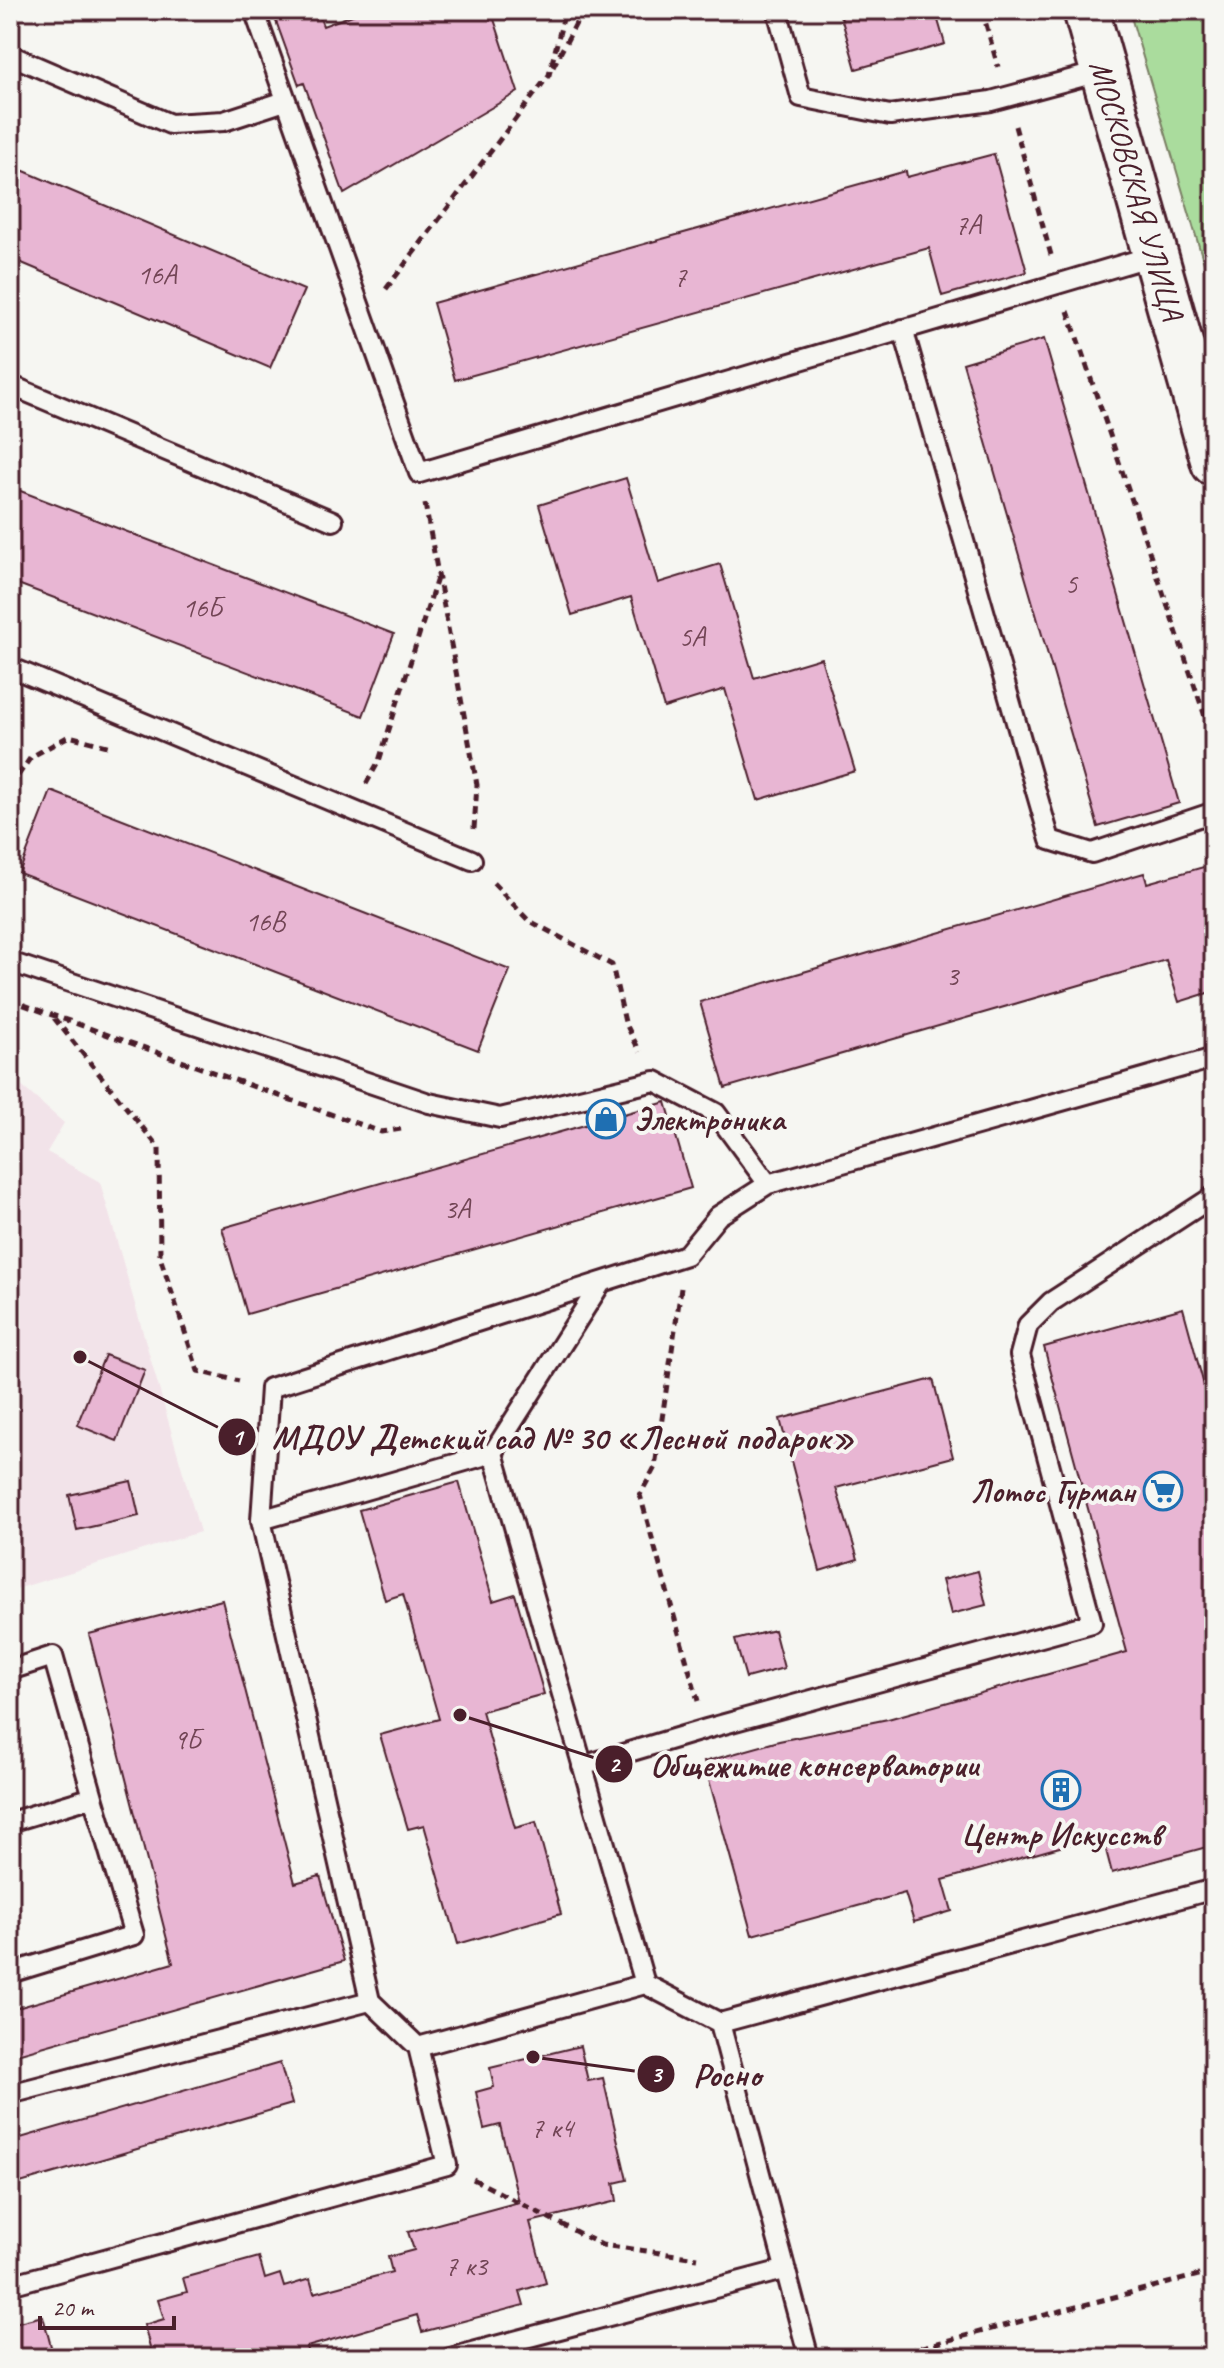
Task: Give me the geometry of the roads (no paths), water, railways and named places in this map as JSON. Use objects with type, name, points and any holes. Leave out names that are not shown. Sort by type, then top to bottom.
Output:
[{"type":"street","name":"МОСКОВСКАЯ УЛИЦА","points":[[1086,10],[1214,463]]},
{"type":"lane","points":[[254,10],[419,473],[1155,255]]},
{"type":"lane","points":[[777,10],[801,97],[890,115],[1006,96],[1103,71]]},
{"type":"lane","points":[[10,55],[170,124],[224,121],[285,101]]},
{"type":"lane","points":[[903,329],[1050,840],[1092,853],[1214,812]]},
{"type":"lane","points":[[10,385],[333,521]]},
{"type":"lane","points":[[10,667],[472,860]]},
{"type":"lane","points":[[10,962],[429,1103],[500,1118],[655,1081],[716,1113],[768,1184]]},
{"type":"lane","points":[[10,2285],[447,2165],[418,2047],[370,2001],[261,1520],[270,1388],[686,1255],[718,1216],[768,1184],[1214,1058]]},
{"type":"lane","points":[[582,1766],[1092,1623],[1020,1355],[1028,1325],[1051,1302],[1214,1196]]},
{"type":"lane","points":[[261,1520],[493,1453],[601,1283]]},
{"type":"lane","points":[[493,1453],[645,1984]]},
{"type":"lane","points":[[10,1670],[53,1656],[134,1935],[10,1973]]},
{"type":"lane","points":[[10,1822],[93,1797]]},
{"type":"lane","points":[[418,2047],[645,1984],[720,2023],[1214,1889]]},
{"type":"lane","points":[[10,2094],[370,2001]]},
{"type":"lane","points":[[720,2023],[783,2270],[809,2358]]},
{"type":"lane","points":[[450,2358],[783,2270]]},
{"type":"place","name":"Электроника","points":[[606,1119]]},
{"type":"place","name":"МДОУ Детский сад № 30 «Лесной подарок»","points":[[80,1357]]},
{"type":"place","name":"Лотос Гурман","points":[[1163,1491]]},
{"type":"place","name":"Общежитие консерватории","points":[[460,1715]]},
{"type":"place","name":"Центр Искусств","points":[[1061,1790]]},
{"type":"place","name":"Росно","points":[[533,2057]]}]
